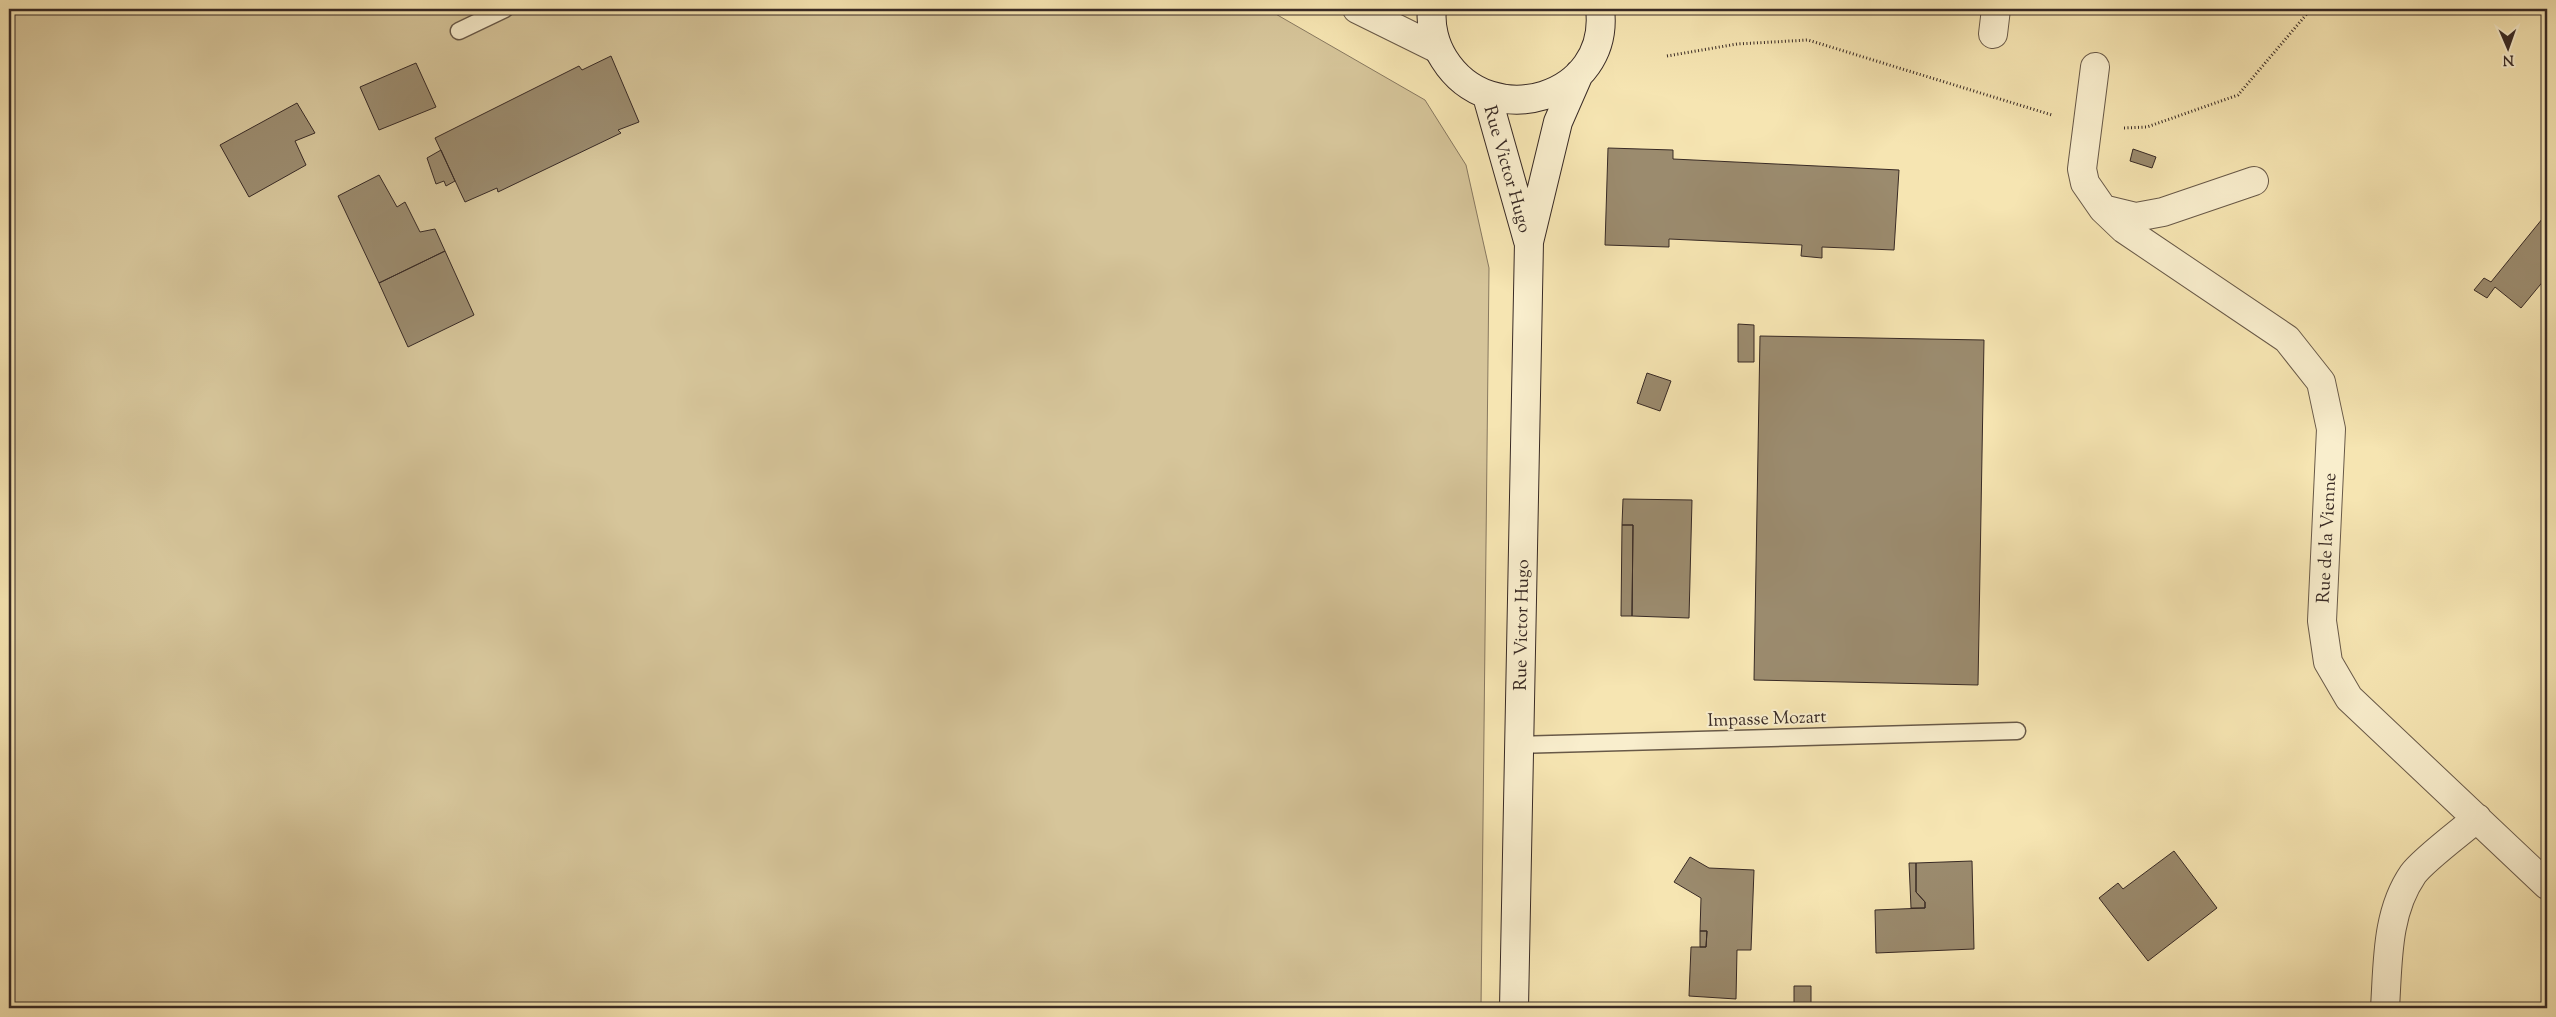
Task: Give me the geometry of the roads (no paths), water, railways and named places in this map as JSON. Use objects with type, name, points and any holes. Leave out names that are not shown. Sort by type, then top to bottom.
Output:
[{"type":"street","points":[[1357,9],[1438,49]]},
{"type":"street","points":[[1432,9],[1431,19],[1438,49],[1454,74],[1465,84],[1487,96],[1528,101],[1556,92],[1580,74]]},
{"type":"street","name":"Rue Victor Hugo","points":[[1514,1008],[1529,242],[1558,122],[1580,74],[1595,48],[1602,22],[1600,9]]},
{"type":"street","name":"Rue de la Vienne","points":[[2095,67],[2086,124],[2082,169],[2084,183],[2103,209],[2124,229],[2287,339],[2321,382],[2331,429],[2322,621],[2328,662],[2349,698],[2547,885]]},
{"type":"street","name":"Rue Victor Hugo","points":[[1487,96],[1529,242]]},
{"type":"street","points":[[2103,209],[2136,217],[2163,212],[2254,181]]},
{"type":"street","points":[[2385,1008],[2389,941],[2401,895],[2414,873],[2476,818]]},
{"type":"lane","points":[[460,31],[505,9]]},
{"type":"lane","name":"Impasse Mozart","points":[[1519,745],[2017,731]]}]
